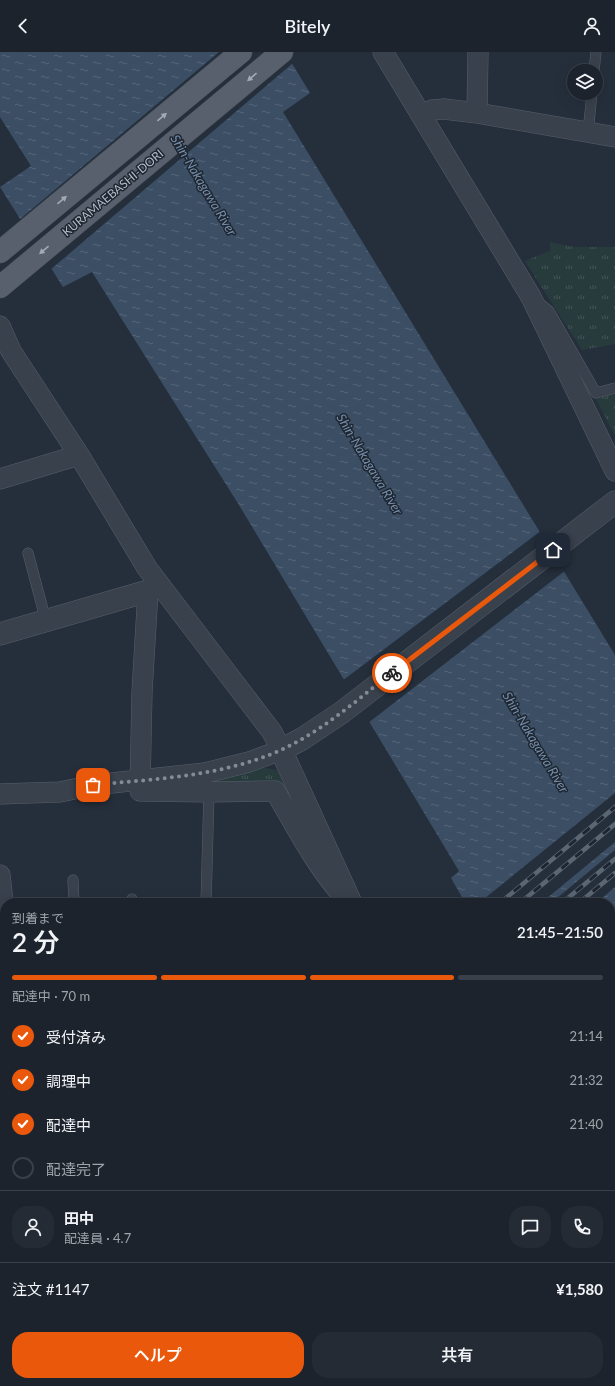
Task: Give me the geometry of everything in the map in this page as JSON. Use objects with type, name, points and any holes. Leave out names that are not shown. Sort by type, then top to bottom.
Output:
[{"type":"main road","points":[[0,252],[241,52]]},
{"type":"main road","name":"KURAMAEBASHI-DORI","points":[[0,287],[282,52]]},
{"type":"street","points":[[383,52],[531,297],[615,471]]},
{"type":"street","points":[[477,112],[478,52]]},
{"type":"street","points":[[421,115],[432,110],[444,109],[477,112],[615,137]]},
{"type":"street","points":[[0,326],[11,351],[79,455],[154,589],[272,732],[348,898]]},
{"type":"street","points":[[0,479],[79,455]]},
{"type":"street","points":[[0,794],[60,792],[93,785],[205,773],[249,762],[281,750],[302,739],[340,713],[609,507]]},
{"type":"street","points":[[0,634],[154,589]]},
{"type":"street","points":[[154,589],[142,692],[140,791],[275,791],[331,883],[345,898]]},
{"type":"street","points":[[0,875],[3,898]]},
{"type":"lane","points":[[595,64],[596,52]]},
{"type":"lane","points":[[588,133],[591,100]]},
{"type":"lane","points":[[531,297],[549,311],[596,393],[615,388]]},
{"type":"lane","points":[[28,553],[46,621]]},
{"type":"lane","points":[[206,898],[209,792]]},
{"type":"lane","points":[[73,880],[74,898]]},
{"type":"green space","points":[[550,242],[573,247],[615,247],[615,344],[582,350],[525,261],[550,251]]},
{"type":"green space","points":[[615,394],[615,436],[596,399]]},
{"type":"green space","points":[[261,767],[277,770],[320,858],[278,786],[150,787]]},
{"type":"water","name":"Shin-Nakagawa River","points":[[0,52],[285,52],[310,93],[283,112],[615,655],[615,898],[462,898],[451,878],[459,871],[239,505],[92,272],[63,287],[0,187],[31,166],[0,117]]},
{"type":"pier","points":[[219,52],[287,52],[293,63],[50,270],[19,220]]},
{"type":"pier","points":[[542,530],[566,570],[368,723],[342,681]]},
{"type":"pier","points":[[615,793],[615,842],[547,898],[485,898]]},
{"type":"pier","points":[[615,850],[615,887],[602,898],[557,898]]},
{"type":"railway","points":[[506,898],[615,807]]},
{"type":"railway","points":[[526,898],[615,824]]},
{"type":"railway","points":[[568,898],[615,859]]},
{"type":"railway","points":[[585,898],[615,873]]},
{"type":"way so far","points":[[93,785],[205,773],[249,762],[281,750],[302,739],[321,727],[392,673]]},
{"type":"route","points":[[392,673],[553,550]]}]
